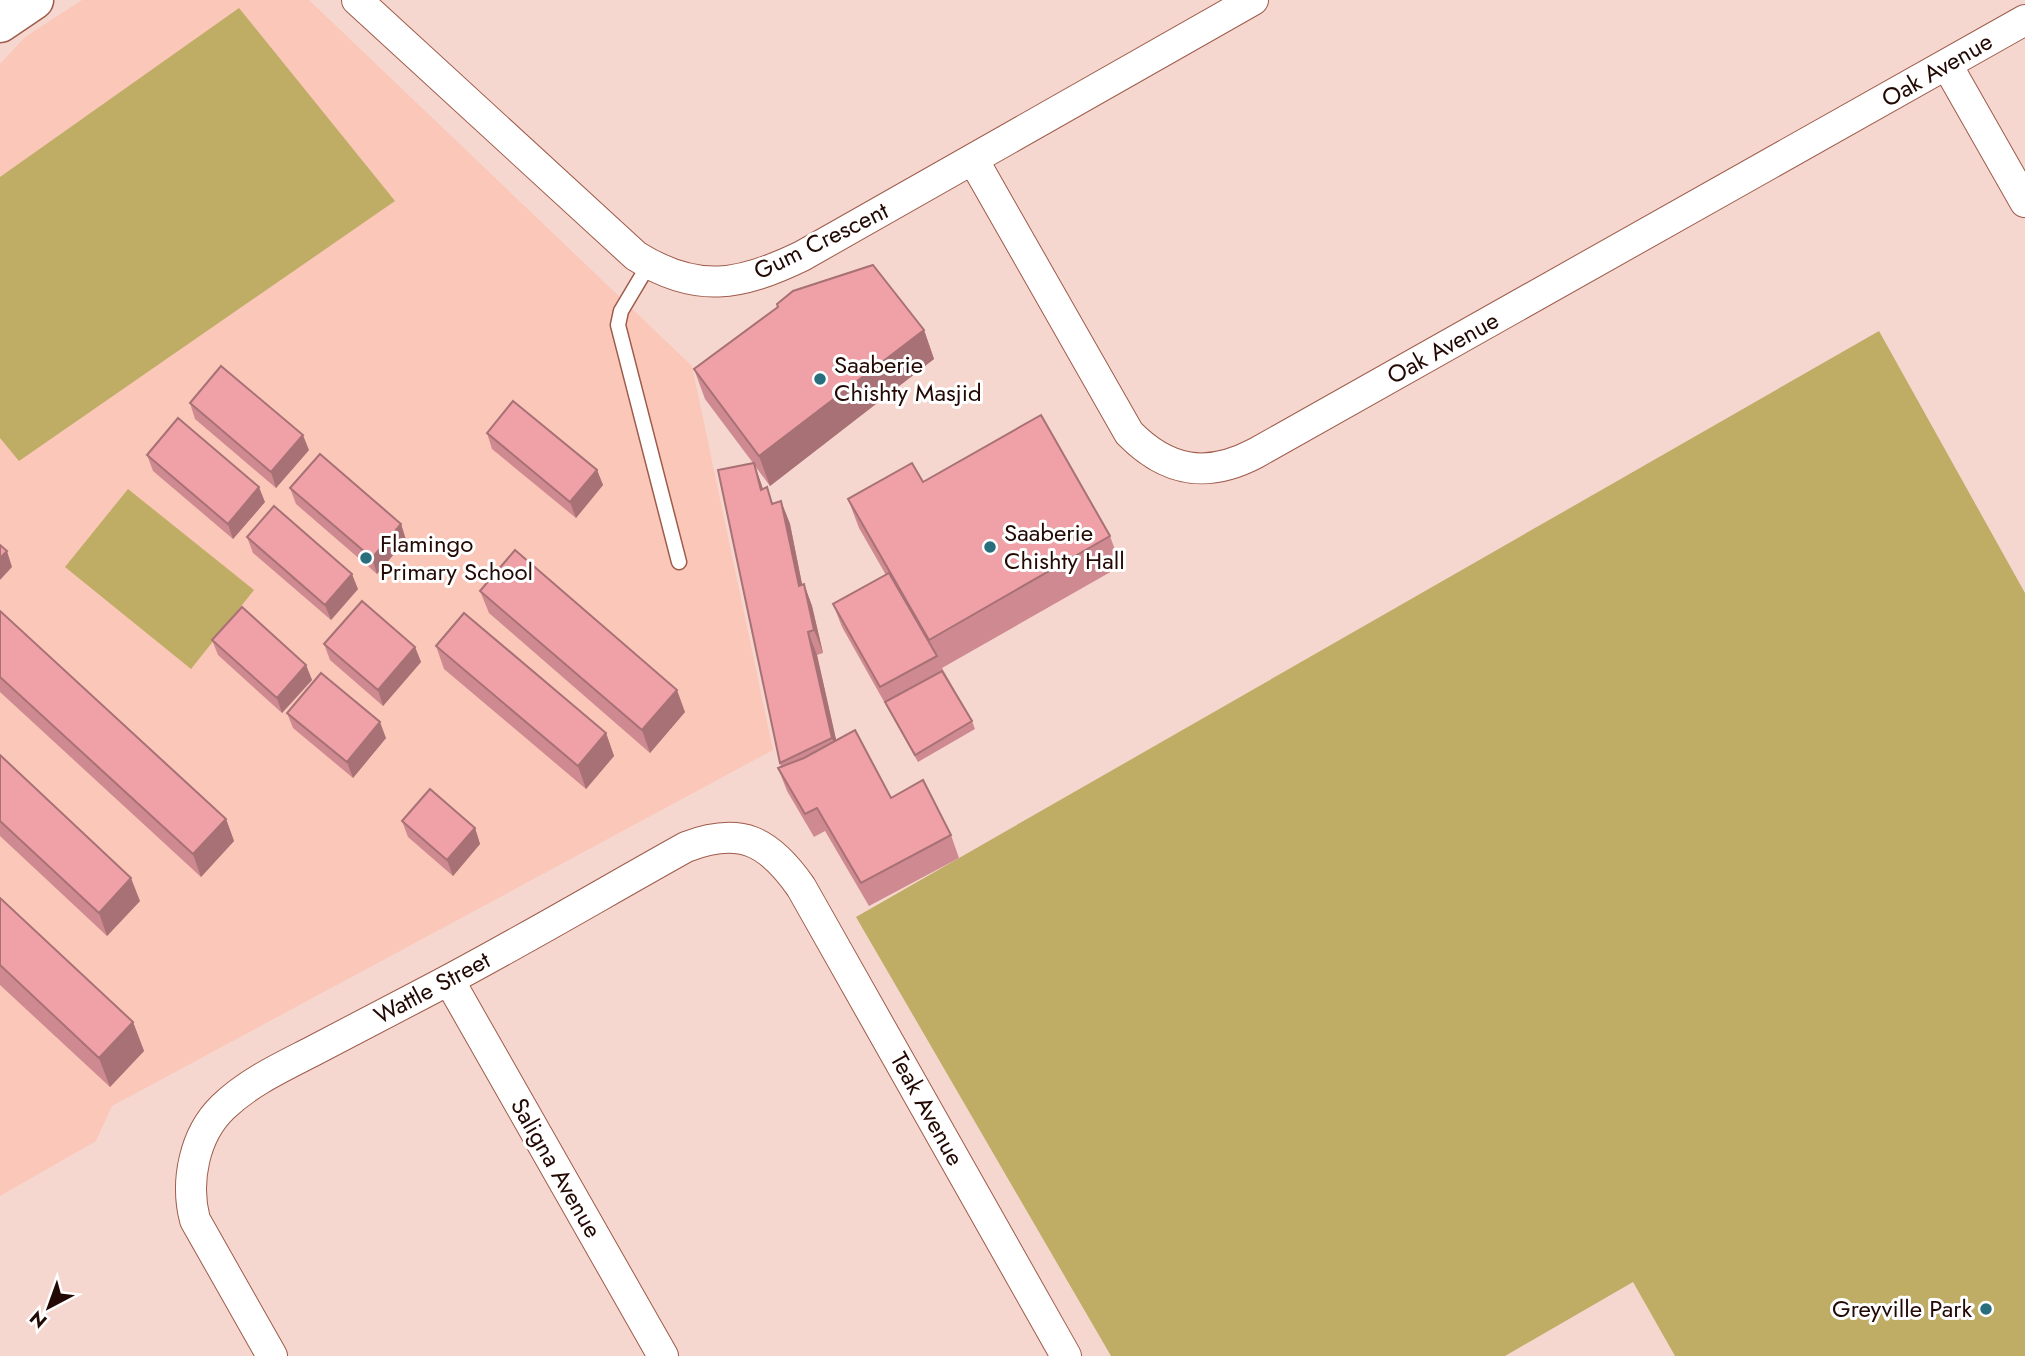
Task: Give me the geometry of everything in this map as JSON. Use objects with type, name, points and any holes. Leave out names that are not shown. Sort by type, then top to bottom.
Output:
[{"type":"street","points":[[0,23],[34,0]]},
{"type":"street","name":"Gum Crescent","points":[[357,0],[636,256],[690,281],[738,281],[764,274],[974,161],[1253,0]]},
{"type":"street","name":"Oak Avenue","points":[[974,161],[1129,433],[1157,457],[1175,466],[1196,470],[1243,460],[2025,20]]},
{"type":"street","points":[[1947,65],[2025,202]]},
{"type":"street","name":"Wattle Street","points":[[271,1356],[195,1220],[190,1189],[199,1149],[207,1129],[222,1108],[242,1091],[274,1071],[449,980],[686,847],[708,838],[739,836],[770,851],[784,863]]},
{"type":"street","name":"Teak Avenue","points":[[784,863],[802,887],[1066,1356]]},
{"type":"street","name":"Saligna Avenue","points":[[449,980],[663,1356]]},
{"type":"lane","points":[[649,264],[621,312],[618,325],[679,562]]},
{"type":"shaded area","name":"Flamingo Primary School","points":[[82,0],[309,0],[692,366],[773,750],[112,1106],[96,1141],[0,1196],[0,64],[25,37]]},
{"type":"shaded area","points":[[239,8],[395,201],[19,461],[0,438],[0,177]]},
{"type":"shaded area","points":[[1879,331],[2025,593],[2025,1356],[1675,1356],[1633,1282],[1505,1356],[1111,1356],[856,917]]},
{"type":"shaded area","points":[[128,489],[254,590],[191,669],[65,567]]},
{"type":"building","name":"Saaberie Chishty Masjid","points":[[873,265],[924,330],[759,456],[694,369],[778,307],[777,304],[793,291]]},
{"type":"building","points":[[221,366],[303,435],[271,472],[190,403]]},
{"type":"building","points":[[513,401],[597,470],[570,502],[487,433]]},
{"type":"building","name":"Saaberie Chishty Hall","points":[[1041,415],[1110,536],[929,640],[848,499],[912,463],[923,482]]},
{"type":"building","points":[[178,418],[259,487],[228,524],[147,455]]},
{"type":"building","points":[[320,454],[401,524],[372,558],[290,488]]},
{"type":"building","points":[[754,463],[761,490],[767,487],[772,504],[781,501],[799,586],[804,584],[814,630],[808,632],[832,738],[780,763],[718,470]]},
{"type":"building","points":[[274,506],[352,574],[325,605],[247,537]]},
{"type":"building","points":[[0,545],[7,551],[0,558]]},
{"type":"building","points":[[515,550],[677,690],[642,730],[480,591]]},
{"type":"building","points":[[889,573],[937,656],[880,687],[833,604]]},
{"type":"building","points":[[362,601],[415,647],[378,690],[324,644]]},
{"type":"building","points":[[242,607],[306,665],[277,698],[212,640]]},
{"type":"building","points":[[0,611],[226,819],[193,854],[0,677]]},
{"type":"building","points":[[464,613],[606,733],[578,766],[436,646]]},
{"type":"building","points":[[942,671],[972,721],[915,755],[885,702]]},
{"type":"building","points":[[321,673],[380,722],[347,762],[287,713]]},
{"type":"building","points":[[855,730],[891,798],[923,780],[951,835],[861,883],[817,808],[805,814],[778,768],[804,758]]},
{"type":"building","points":[[0,755],[131,878],[99,913],[0,821]]},
{"type":"building","points":[[430,789],[475,828],[447,860],[402,821]]},
{"type":"building","points":[[0,898],[133,1022],[99,1058],[0,965]]},
{"type":"place","name":"Saaberie Chishty Masjid","points":[[820,379]]},
{"type":"place","name":"Saaberie Chishty Hall","points":[[990,547]]},
{"type":"place","name":"Flamingo Primary School","points":[[366,558]]},
{"type":"place","name":"Greyville Park","points":[[1986,1309]]}]
